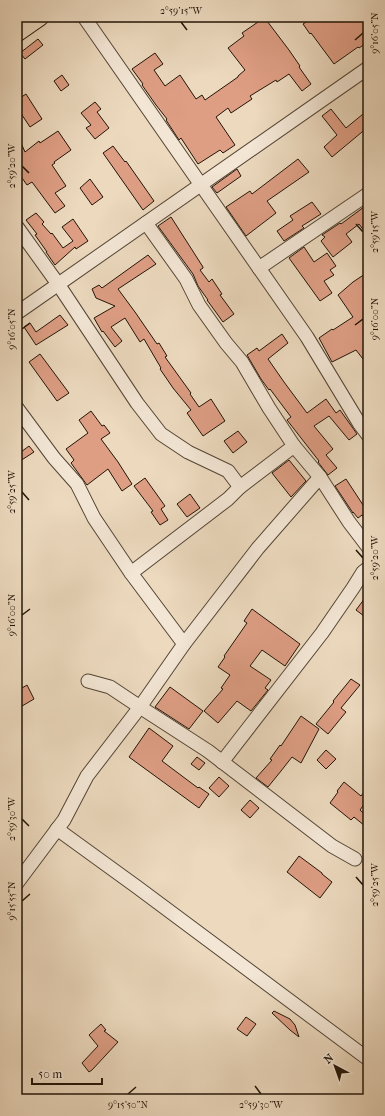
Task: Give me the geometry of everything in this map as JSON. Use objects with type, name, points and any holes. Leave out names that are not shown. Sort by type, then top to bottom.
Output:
[{"type":"main road","points":[[17,33],[40,17]]},
{"type":"street","points":[[84,17],[307,336],[359,423],[368,435]]},
{"type":"street","points":[[17,312],[201,185],[366,74]]},
{"type":"street","points":[[259,268],[368,194]]},
{"type":"street","points":[[146,223],[186,280],[199,305],[226,343],[242,362],[269,408],[294,446],[320,477],[349,522],[368,547]]},
{"type":"street","points":[[17,226],[58,284],[137,403],[161,434],[188,452],[228,471],[240,486]]},
{"type":"street","points":[[17,408],[54,458],[77,484],[94,518],[131,573],[184,644]]},
{"type":"street","points":[[131,573],[228,499],[240,486],[294,446]]},
{"type":"street","points":[[17,883],[64,820],[87,776],[140,707],[184,644],[258,548],[320,477]]},
{"type":"street","points":[[222,762],[322,633],[363,572],[368,568]]},
{"type":"street","points":[[88,681],[110,687],[208,751],[332,846],[355,859]]},
{"type":"street","points":[[57,829],[138,887],[368,1060]]},
{"type":"building","points":[[264,17],[289,50],[311,84],[302,91],[289,74],[250,96],[252,99],[231,113],[228,108],[216,117],[235,145],[223,153],[220,150],[198,164],[181,138],[179,140],[166,120],[167,119],[132,69],[155,53],[163,64],[154,70],[165,86],[180,75],[196,99],[202,95],[205,100],[238,77],[245,70],[228,48],[244,36],[242,33],[258,22],[257,20]]},
{"type":"building","points":[[314,17],[368,17],[368,42],[359,48],[358,47],[334,64],[303,24]]},
{"type":"building","points":[[38,39],[43,45],[25,59],[20,53]]},
{"type":"building","points":[[62,75],[69,85],[61,91],[54,81]]},
{"type":"building","points":[[26,94],[42,119],[30,127],[22,115],[17,119],[17,100]]},
{"type":"building","points":[[95,102],[101,109],[97,112],[109,128],[95,139],[86,128],[91,125],[81,113]]},
{"type":"building","points":[[331,109],[346,128],[363,114],[368,119],[368,127],[332,157],[324,147],[337,135],[322,116]]},
{"type":"building","points":[[58,131],[71,150],[52,165],[66,186],[55,193],[65,206],[55,213],[32,182],[27,185],[17,171],[17,134],[25,152],[39,141],[40,143]]},
{"type":"building","points":[[113,146],[125,162],[126,161],[154,201],[143,210],[103,153]]},
{"type":"building","points":[[298,159],[309,172],[267,201],[276,213],[246,236],[226,207],[250,191],[252,194]]},
{"type":"building","points":[[237,169],[241,176],[217,193],[212,187]]},
{"type":"building","points":[[90,179],[103,197],[92,205],[80,188]]},
{"type":"building","points":[[312,202],[321,214],[302,226],[304,228],[284,241],[277,231],[293,220],[290,216]]},
{"type":"building","points":[[368,204],[368,236],[359,224],[346,234],[352,242],[333,257],[321,241],[325,237],[322,235],[340,223],[341,224]]},
{"type":"building","points":[[36,213],[44,222],[42,224],[51,234],[52,233],[63,248],[73,241],[62,227],[73,219],[88,241],[76,249],[75,247],[55,265],[35,235],[37,234],[26,220]]},
{"type":"building","points":[[171,217],[203,267],[200,270],[209,282],[212,279],[222,294],[220,295],[234,314],[223,322],[198,286],[193,274],[158,226]]},
{"type":"building","points":[[304,247],[314,262],[327,253],[336,266],[330,270],[334,275],[324,281],[332,293],[320,301],[289,258]]},
{"type":"building","points":[[148,255],[156,264],[118,289],[157,344],[159,343],[167,356],[165,357],[191,393],[190,394],[199,407],[211,399],[225,421],[203,436],[187,413],[191,410],[160,369],[161,368],[144,339],[140,342],[125,318],[111,327],[122,341],[115,347],[103,331],[102,332],[94,318],[115,306],[96,298],[92,289],[99,285],[102,288]]},
{"type":"building","points":[[368,272],[368,305],[364,307],[368,313],[368,356],[363,359],[356,350],[332,362],[319,338],[353,317],[338,295]]},
{"type":"building","points":[[60,315],[68,325],[36,345],[24,327],[30,323],[36,332]]},
{"type":"building","points":[[282,334],[288,343],[268,359],[307,413],[326,399],[336,413],[340,410],[357,434],[349,440],[329,416],[314,426],[333,449],[326,455],[337,468],[328,475],[287,420],[291,417],[261,379],[247,355],[257,348],[259,351]]},
{"type":"building","points":[[40,354],[69,393],[57,401],[29,362]]},
{"type":"building","points":[[91,411],[102,426],[104,425],[110,433],[101,439],[132,484],[122,491],[108,469],[87,485],[71,463],[74,460],[66,449],[88,433],[79,420]]},
{"type":"building","points":[[238,431],[247,442],[233,453],[224,441]]},
{"type":"building","points":[[29,446],[34,452],[17,463],[17,455]]},
{"type":"building","points":[[289,460],[306,481],[291,497],[272,473]]},
{"type":"building","points":[[145,478],[165,506],[161,509],[168,520],[160,525],[151,512],[153,511],[134,486]]},
{"type":"building","points":[[346,479],[365,508],[368,505],[368,523],[362,515],[358,518],[353,513],[335,486]]},
{"type":"building","points":[[190,494],[200,508],[187,517],[177,504]]},
{"type":"building","points":[[368,594],[368,619],[356,610]]},
{"type":"building","points":[[252,609],[300,644],[285,666],[262,650],[250,666],[271,680],[265,688],[268,690],[251,711],[237,701],[218,723],[204,711],[223,689],[221,688],[230,675],[218,667],[247,623],[244,621]]},
{"type":"building","points":[[351,679],[360,685],[341,708],[346,712],[328,734],[316,724]]},
{"type":"building","points":[[27,685],[34,699],[17,709],[17,691]]},
{"type":"building","points":[[170,687],[203,711],[189,729],[155,707]]},
{"type":"building","points":[[301,716],[319,729],[301,763],[292,757],[268,787],[256,778],[272,760],[270,759],[280,745],[281,746]]},
{"type":"building","points":[[149,728],[173,746],[162,761],[198,788],[199,787],[209,794],[199,808],[129,757]]},
{"type":"building","points":[[326,750],[336,759],[326,769],[317,760]]},
{"type":"building","points":[[197,757],[205,763],[199,770],[191,764]]},
{"type":"building","points":[[219,777],[229,786],[219,797],[209,788]]},
{"type":"building","points":[[344,782],[361,796],[368,787],[368,799],[360,810],[368,817],[368,823],[365,826],[354,817],[351,820],[330,803]]},
{"type":"building","points":[[250,800],[259,808],[250,818],[241,810]]},
{"type":"building","points":[[299,856],[332,882],[320,898],[287,872]]},
{"type":"building","points":[[274,1011],[290,1019],[295,1025],[299,1037],[272,1013]]},
{"type":"building","points":[[246,1017],[256,1024],[247,1036],[237,1029]]},
{"type":"building","points":[[101,1024],[106,1030],[104,1031],[118,1042],[89,1072],[82,1063],[98,1046],[89,1035]]}]
